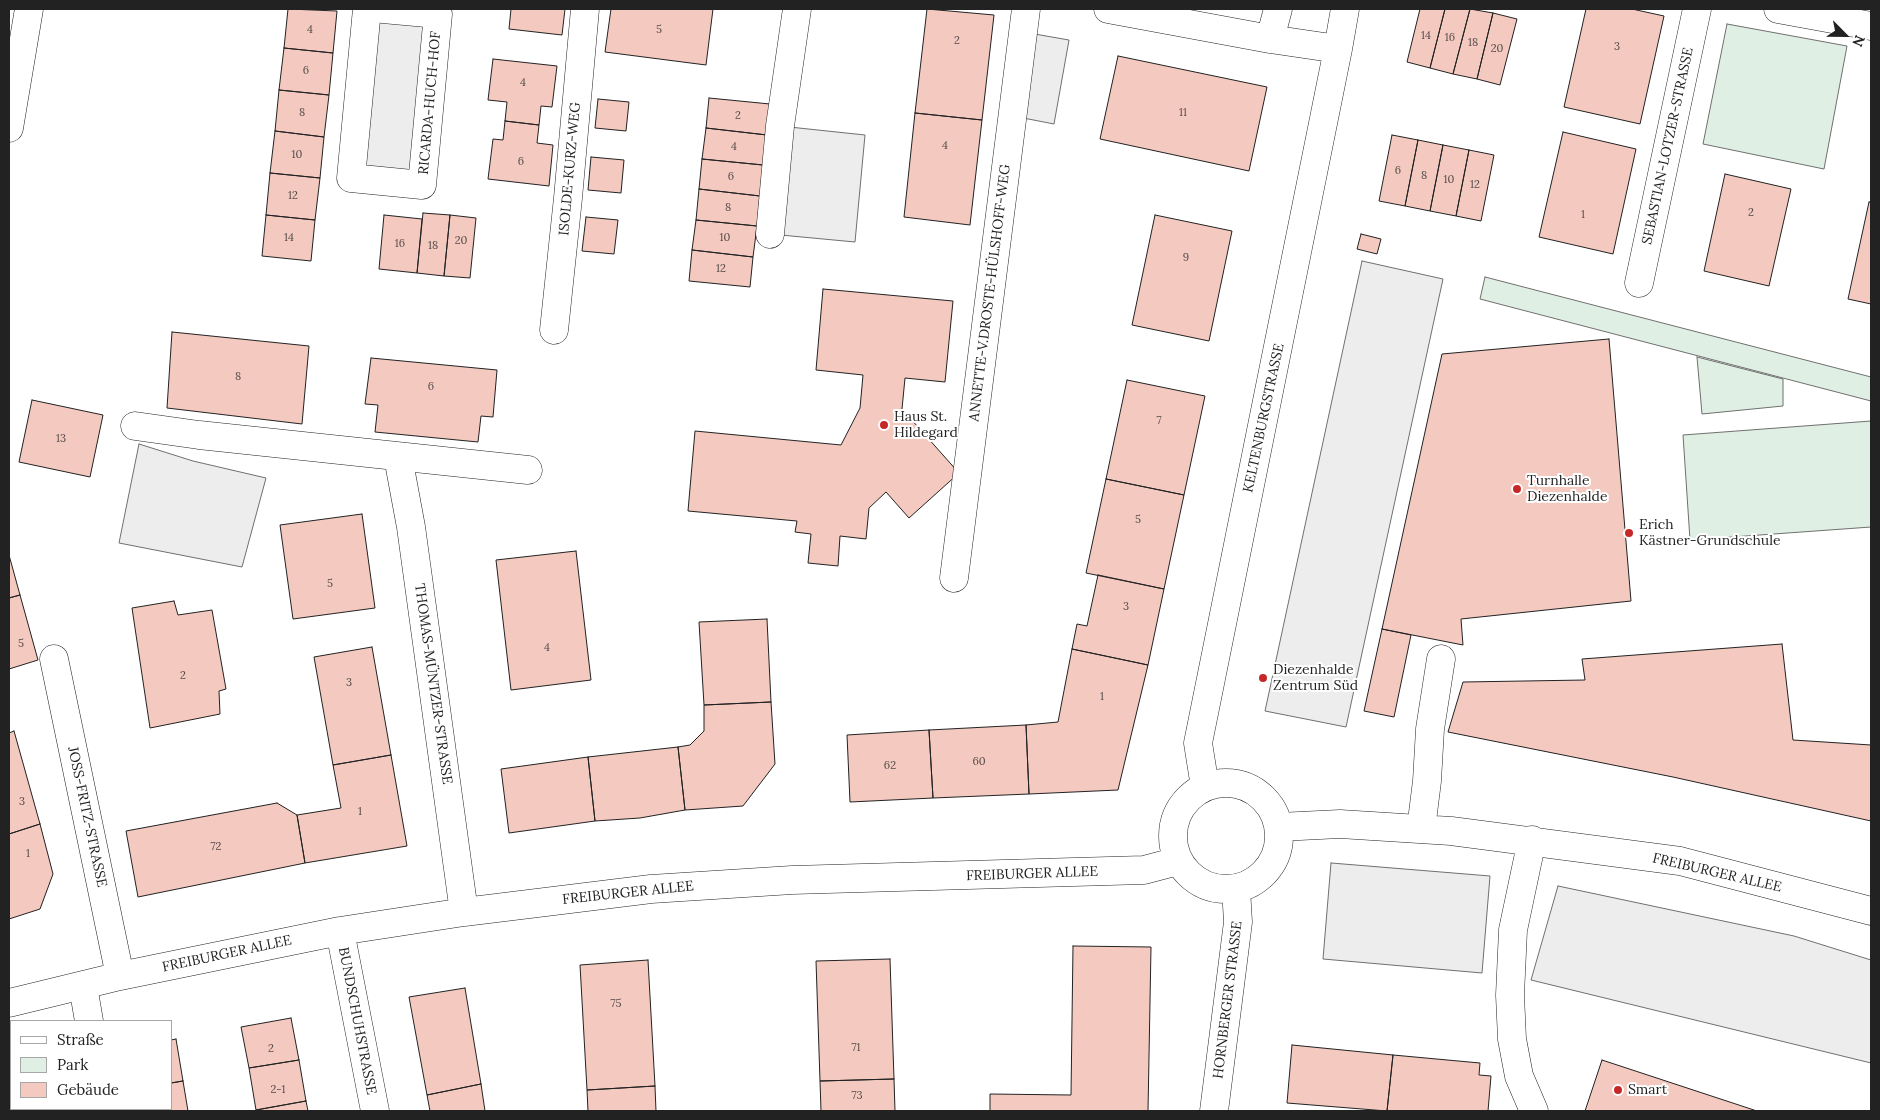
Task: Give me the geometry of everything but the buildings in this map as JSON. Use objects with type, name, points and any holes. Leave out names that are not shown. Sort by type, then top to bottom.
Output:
[{"type":"street","points":[[9,128],[29,9]]},
{"type":"street","name":"RICARDA-HUCH-HOF","points":[[367,9],[351,178],[422,185],[438,14],[383,9]]},
{"type":"street","name":"ISOLDE-KURZ-WEG","points":[[554,330],[585,9]]},
{"type":"street","points":[[770,234],[780,126],[797,9]]},
{"type":"street","name":"ANNETTE-V.DROSTE-HÜLSHOFF-WEG","points":[[954,578],[1026,9]]},
{"type":"street","points":[[1108,9],[1270,39],[1338,48]]},
{"type":"street","points":[[1270,39],[1278,9]]},
{"type":"street","name":"KELTENBURGSTRASSE","points":[[1205,787],[1198,742],[1345,9]]},
{"type":"street","name":"SEBASTIAN-LOTZER-STRASSE","points":[[1639,284],[1698,9]]},
{"type":"street","points":[[1778,9],[1871,26]]},
{"type":"street","points":[[135,426],[398,458],[528,470]]},
{"type":"street","name":"THOMAS-MÜNTZER-STRASSE","points":[[398,458],[412,528],[464,912]]},
{"type":"street","name":"JOSS-FRITZ-STRASSE","points":[[54,659],[120,976]]},
{"type":"street","points":[[1422,829],[1430,730],[1441,659]]},
{"type":"street","points":[[1221,783],[1237,784],[1252,789],[1265,799],[1274,812],[1279,827],[1279,844],[1274,860],[1265,873],[1252,883],[1236,888],[1214,889],[1194,879],[1178,861],[1172,840],[1176,818],[1187,799],[1205,787],[1221,783]]},
{"type":"street","name":"FREIBURGER ALLEE","points":[[1279,827],[1340,824],[1422,829],[1532,840],[1680,861],[1871,911]]},
{"type":"street","points":[[1532,840],[1513,930],[1510,995],[1512,1039],[1519,1076],[1534,1111]]},
{"type":"street","name":"FREIBURGER ALLEE","points":[[9,1003],[120,976],[340,931],[464,912],[652,889],[792,880],[1144,870],[1178,861]]},
{"type":"street","name":"HORNBERGER STRASSE","points":[[1214,1111],[1238,922],[1236,888]]},
{"type":"street","name":"BUNDSCHUHSTRASSE","points":[[340,931],[375,1111]]},
{"type":"street","points":[[83,986],[88,1020]]},
{"type":"green space","points":[[1727,24],[1847,46],[1824,169],[1703,144]]},
{"type":"green space","points":[[1485,277],[1871,377],[1871,401],[1480,299]]},
{"type":"green space","points":[[1697,357],[1783,379],[1783,406],[1702,414]]},
{"type":"green space","points":[[1871,421],[1871,527],[1690,540],[1683,435]]},
{"type":"shaded area","points":[[367,9],[438,14],[422,185],[351,178]]},
{"type":"shaded area","points":[[1023,32],[1069,40],[1054,124],[1013,116]]},
{"type":"shaded area","points":[[780,126],[865,135],[855,242],[770,234]]},
{"type":"shaded area","points":[[1362,261],[1443,279],[1346,727],[1265,711]]},
{"type":"shaded area","points":[[139,444],[193,461],[266,478],[242,567],[119,543]]},
{"type":"shaded area","points":[[1331,863],[1490,876],[1482,973],[1323,959]]},
{"type":"shaded area","points":[[1558,886],[1794,936],[1871,960],[1871,1063],[1531,980]]},
{"type":"place","name":"Haus St. Hildegard","points":[[884,425]]},
{"type":"place","name":"Turnhalle Diezenhalde","points":[[1517,489]]},
{"type":"place","name":"Erich Kästner-Grundschule","points":[[1629,533]]},
{"type":"place","name":"Diezenhalde Zentrum Süd","points":[[1263,678]]},
{"type":"place","name":"Smart","points":[[1618,1090]]}]
